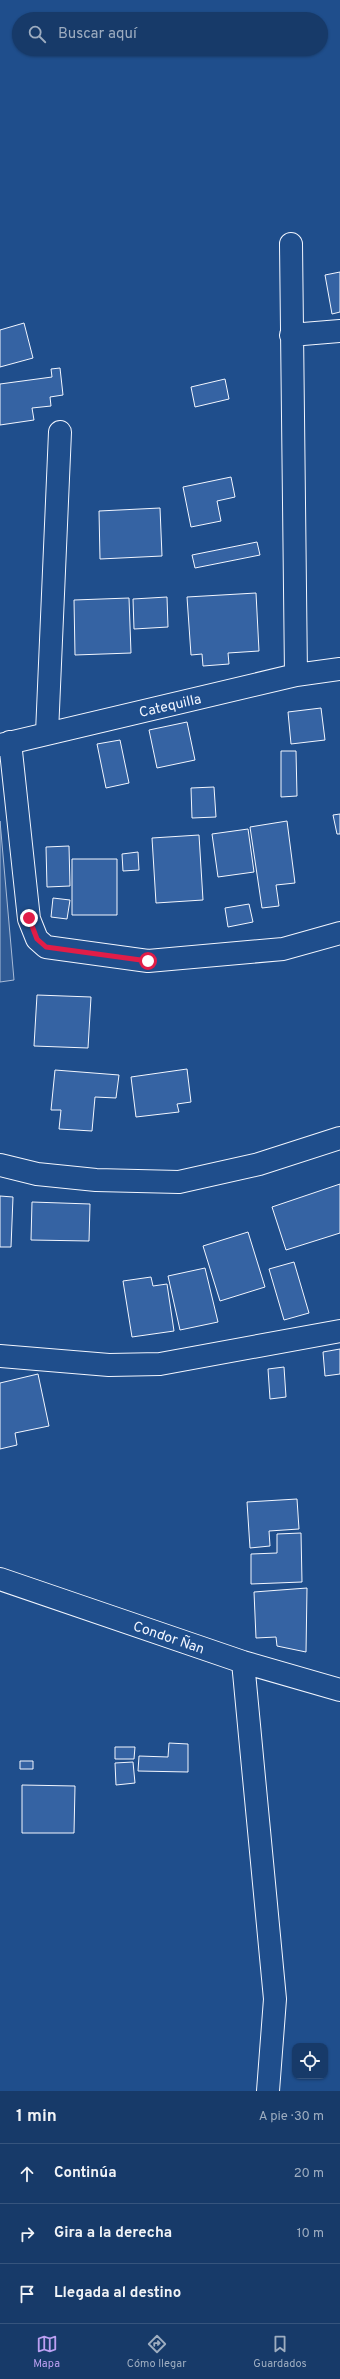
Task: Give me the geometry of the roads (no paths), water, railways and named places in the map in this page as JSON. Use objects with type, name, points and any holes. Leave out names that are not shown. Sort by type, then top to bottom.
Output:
[{"type":"street","points":[[291,244],[296,675]]},
{"type":"street","points":[[291,335],[340,331]]},
{"type":"street","points":[[47,733],[60,432]]},
{"type":"street","name":"Catequilla","points":[[5,744],[296,675],[340,668]]},
{"type":"street","points":[[5,744],[29,918],[37,939],[46,947],[148,961],[283,949],[340,933]]},
{"type":"street","points":[[0,1165],[37,1174],[74,1178],[179,1182],[259,1164],[340,1138]]},
{"type":"street","points":[[0,1356],[109,1365],[160,1364],[340,1331]]},
{"type":"street","name":"Condor Ñan","points":[[0,1579],[243,1662],[340,1690]]},
{"type":"street","points":[[243,1662],[275,1999],[268,2091]]}]
